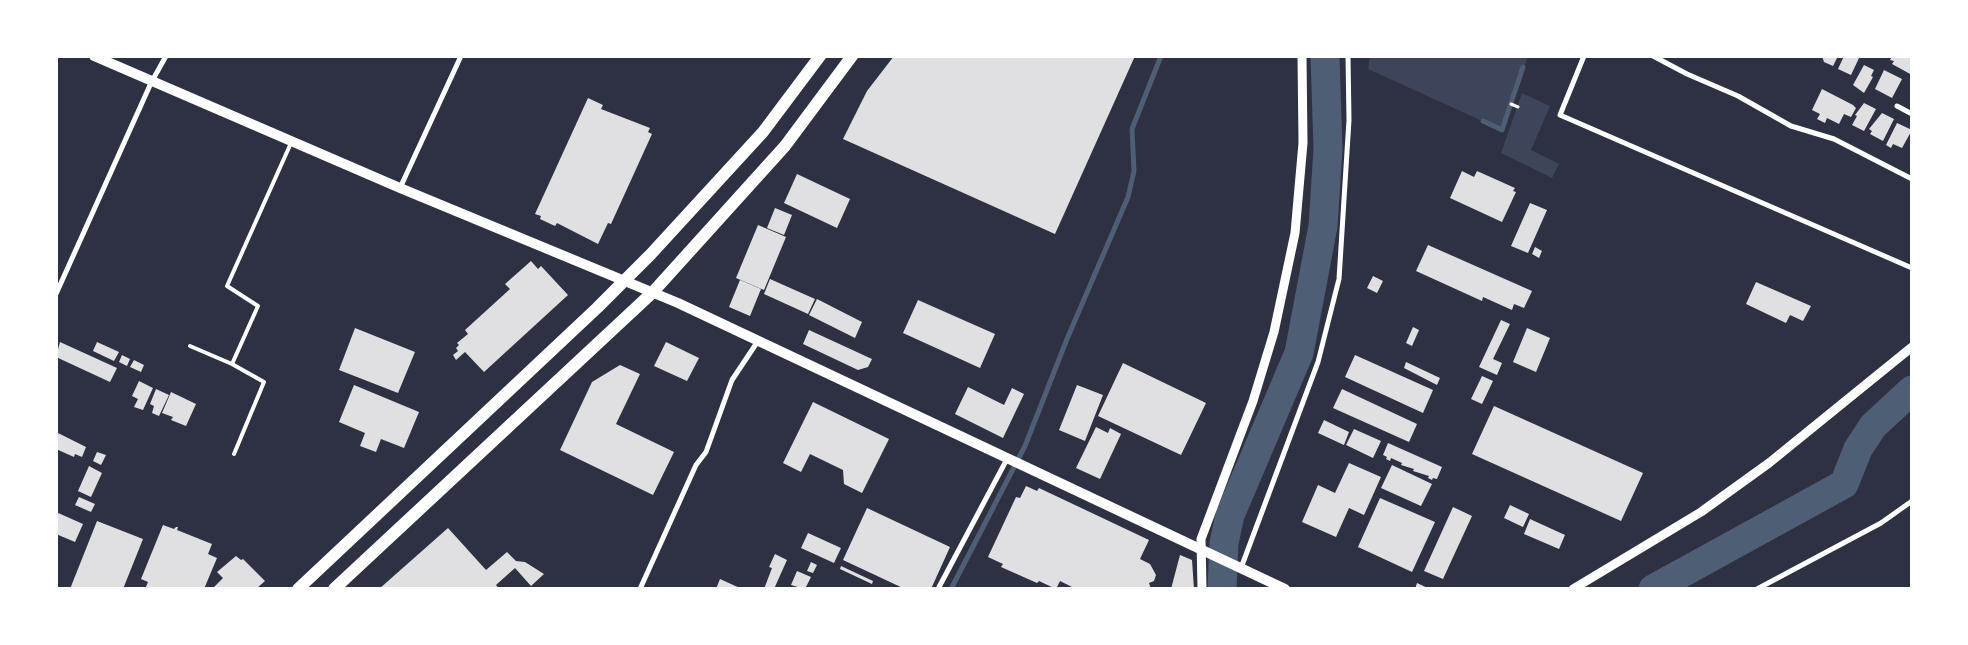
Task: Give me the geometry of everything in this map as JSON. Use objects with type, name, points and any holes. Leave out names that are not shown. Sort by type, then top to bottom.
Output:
[{"type":"highway","points":[[298,589],[625,280],[763,132],[820,56]]},
{"type":"highway","points":[[334,589],[653,292],[785,146],[852,56]]},
{"type":"main road","points":[[94,56],[291,142],[653,292],[1285,589]]},
{"type":"street","points":[[56,294],[151,82],[166,56]]},
{"type":"street","points":[[400,188],[461,56]]},
{"type":"street","points":[[1202,589],[1206,552],[1201,539],[1253,401],[1274,332],[1295,233],[1303,143],[1302,56]]},
{"type":"street","points":[[1239,567],[1318,362],[1339,279],[1349,120],[1348,56]]},
{"type":"street","points":[[1584,56],[1560,115],[1912,268]]},
{"type":"street","points":[[1653,56],[1687,74],[1738,96],[1791,126],[1834,139],[1912,178]]},
{"type":"street","points":[[1897,106],[1912,114]]},
{"type":"street","points":[[640,589],[696,465],[706,452],[732,380],[758,342]]},
{"type":"street","points":[[1573,589],[1701,512],[1769,463],[1912,346]]},
{"type":"street","points":[[938,589],[1007,459]]},
{"type":"street","points":[[1757,589],[1881,522],[1912,501]]},
{"type":"lane","points":[[232,364],[258,306],[226,286],[291,142]]},
{"type":"lane","points":[[190,346],[232,364],[264,382],[234,454]]},
{"type":"path","points":[[1511,104],[1518,107]]},
{"type":"shaded area","points":[[1370,56],[1528,56],[1502,130],[1368,69]]},
{"type":"shaded area","points":[[1522,93],[1550,106],[1531,150],[1559,164],[1552,178],[1501,153]]},
{"type":"building","points":[[894,56],[1135,56],[1055,234],[843,139],[867,91]]},
{"type":"building","points":[[1822,56],[1838,56],[1833,66],[1824,62]]},
{"type":"building","points":[[1844,56],[1860,56],[1851,75],[1838,69]]},
{"type":"building","points":[[1892,56],[1912,56],[1912,75],[1892,64],[1894,61],[1890,60]]},
{"type":"building","points":[[1864,65],[1874,70],[1871,76],[1873,77],[1864,93],[1853,85]]},
{"type":"building","points":[[1884,70],[1902,79],[1892,98],[1875,89]]},
{"type":"building","points":[[1822,89],[1853,105],[1856,108],[1851,117],[1844,114],[1839,124],[1827,118],[1825,123],[1817,119],[1820,114],[1812,110]]},
{"type":"building","points":[[588,98],[603,105],[601,109],[650,128],[648,132],[652,134],[611,224],[608,223],[598,244],[557,223],[555,226],[540,219],[541,216],[535,214]]},
{"type":"building","points":[[1864,103],[1876,109],[1864,131],[1852,125],[1857,116],[1855,115]]},
{"type":"building","points":[[1882,113],[1894,119],[1883,141],[1870,134],[1872,131],[1869,129]]},
{"type":"building","points":[[1897,123],[1912,130],[1902,148],[1893,144],[1891,148],[1886,145]]},
{"type":"building","points":[[1462,171],[1474,177],[1477,171],[1515,188],[1513,191],[1516,192],[1502,222],[1450,198]]},
{"type":"building","points":[[797,174],[850,199],[837,228],[784,203]]},
{"type":"building","points":[[1530,203],[1547,210],[1528,253],[1511,246]]},
{"type":"building","points":[[775,208],[792,215],[784,235],[767,228]]},
{"type":"building","points":[[758,225],[786,237],[764,290],[736,278]]},
{"type":"building","points":[[1428,245],[1532,291],[1524,308],[1514,304],[1512,310],[1483,297],[1482,301],[1416,271]]},
{"type":"building","points":[[1535,247],[1542,251],[1539,258],[1532,254]]},
{"type":"building","points":[[531,261],[538,269],[541,266],[568,295],[484,372],[465,352],[456,360],[453,355],[458,351],[456,348],[459,345],[457,343],[468,334],[465,330],[510,289],[505,284]]},
{"type":"building","points":[[1373,276],[1383,281],[1377,293],[1367,288]]},
{"type":"building","points":[[770,279],[815,299],[808,314],[764,294]]},
{"type":"building","points":[[740,280],[761,289],[750,316],[729,307]]},
{"type":"building","points":[[1756,282],[1811,306],[1803,321],[1790,315],[1786,323],[1746,304]]},
{"type":"building","points":[[817,299],[862,322],[855,338],[809,315]]},
{"type":"building","points":[[918,300],[995,334],[980,368],[903,333]]},
{"type":"building","points":[[1501,320],[1510,324],[1493,359],[1502,363],[1497,375],[1479,367]]},
{"type":"building","points":[[1413,327],[1419,330],[1412,346],[1406,343]]},
{"type":"building","points":[[355,328],[415,352],[398,393],[339,370]]},
{"type":"building","points":[[1527,328],[1550,338],[1536,372],[1513,362]]},
{"type":"building","points":[[809,330],[872,359],[868,367],[858,370],[803,344]]},
{"type":"building","points":[[60,342],[117,368],[110,382],[56,357]]},
{"type":"building","points":[[97,342],[119,352],[114,361],[93,351]]},
{"type":"building","points":[[666,342],[699,358],[687,381],[654,366]]},
{"type":"building","points":[[122,355],[130,359],[127,366],[119,362]]},
{"type":"building","points":[[1355,355],[1433,390],[1423,413],[1345,377]]},
{"type":"building","points":[[134,360],[144,365],[141,372],[130,367]]},
{"type":"building","points":[[1406,362],[1440,378],[1437,385],[1404,368]]},
{"type":"building","points":[[1123,363],[1206,403],[1181,455],[1098,416]]},
{"type":"building","points":[[620,365],[640,374],[616,424],[674,452],[653,495],[560,450],[592,382]]},
{"type":"building","points":[[1482,376],[1493,381],[1482,404],[1471,399]]},
{"type":"building","points":[[139,381],[153,388],[143,410],[134,407],[138,399],[132,396]]},
{"type":"building","points":[[354,385],[419,412],[404,448],[381,439],[376,452],[360,446],[365,433],[339,422]]},
{"type":"building","points":[[1077,385],[1103,395],[1085,441],[1059,430]]},
{"type":"building","points":[[968,387],[1004,405],[1012,388],[1024,394],[1003,438],[955,414]]},
{"type":"building","points":[[156,389],[169,395],[159,416],[152,413],[154,406],[150,404]]},
{"type":"building","points":[[1342,389],[1417,424],[1409,442],[1333,408]]},
{"type":"building","points":[[171,392],[196,404],[186,426],[171,420],[173,417],[162,413]]},
{"type":"building","points":[[813,402],[889,439],[862,493],[844,484],[843,470],[810,454],[801,472],[783,463]]},
{"type":"building","points":[[1494,406],[1643,473],[1621,521],[1472,454]]},
{"type":"building","points":[[1324,420],[1349,432],[1344,445],[1318,433]]},
{"type":"building","points":[[1096,427],[1108,433],[1110,428],[1121,434],[1100,479],[1076,468]]},
{"type":"building","points":[[1354,429],[1381,441],[1373,458],[1346,445]]},
{"type":"building","points":[[56,432],[86,447],[82,457],[75,454],[74,457],[56,449]]},
{"type":"building","points":[[1388,443],[1442,467],[1437,479],[1433,478],[1432,480],[1428,478],[1429,476],[1413,471],[1414,469],[1401,465],[1402,463],[1391,458],[1390,461],[1386,459],[1387,457],[1383,455]]},
{"type":"building","points":[[97,452],[106,455],[101,465],[93,461]]},
{"type":"building","points":[[1349,463],[1381,477],[1364,515],[1349,508],[1336,537],[1302,522],[1318,485],[1335,493]]},
{"type":"building","points":[[1392,465],[1432,484],[1421,506],[1381,488]]},
{"type":"building","points":[[89,466],[102,473],[91,497],[78,491]]},
{"type":"building","points":[[1026,486],[1037,491],[1039,488],[1149,540],[1140,559],[1150,564],[1156,575],[1154,581],[1149,583],[1151,589],[1076,589],[1060,581],[1056,589],[1001,567],[1003,564],[988,557],[1016,497],[1020,498]]},
{"type":"building","points":[[79,497],[95,504],[91,512],[75,505]]},
{"type":"building","points":[[1380,498],[1435,522],[1412,572],[1358,547]]},
{"type":"building","points":[[1510,505],[1529,514],[1523,527],[1504,518]]},
{"type":"building","points":[[1453,507],[1472,516],[1443,579],[1424,571]]},
{"type":"building","points":[[867,508],[950,547],[931,589],[905,589],[843,560]]},
{"type":"building","points":[[56,512],[83,524],[75,542],[56,534]]},
{"type":"building","points":[[1530,519],[1565,535],[1559,549],[1524,534]]},
{"type":"building","points":[[97,521],[143,539],[123,589],[70,589]]},
{"type":"building","points":[[163,525],[174,529],[178,527],[177,530],[212,544],[208,554],[217,558],[204,589],[145,589],[148,582],[141,579]]},
{"type":"building","points":[[448,528],[486,570],[507,552],[516,561],[525,562],[544,574],[531,586],[515,568],[496,585],[499,589],[379,589]]},
{"type":"building","points":[[808,533],[841,548],[834,563],[801,548]]},
{"type":"building","points":[[775,554],[787,560],[774,589],[764,589],[772,568],[769,567]]},
{"type":"building","points":[[1180,555],[1192,560],[1194,589],[1171,589]]},
{"type":"building","points":[[236,556],[241,560],[243,559],[265,581],[256,589],[212,589],[223,578],[217,572]]},
{"type":"building","points":[[811,562],[817,565],[813,573],[807,571]]},
{"type":"building","points":[[841,566],[873,581],[872,584],[840,569]]},
{"type":"building","points":[[797,571],[811,577],[805,589],[791,585]]},
{"type":"building","points":[[720,579],[742,589],[716,589]]},
{"type":"building","points":[[1417,583],[1430,589],[1415,589]]},
{"type":"waterway","points":[[951,589],[1025,446],[1067,339],[1128,197],[1134,171],[1132,129],[1161,56]]},
{"type":"waterway","points":[[1222,589],[1224,543],[1230,515],[1299,353],[1323,226],[1328,149],[1325,56]]},
{"type":"waterway","points":[[1483,121],[1502,130],[1523,67]]},
{"type":"waterway","points":[[1653,589],[1844,484],[1858,449],[1873,426],[1912,390]]}]
